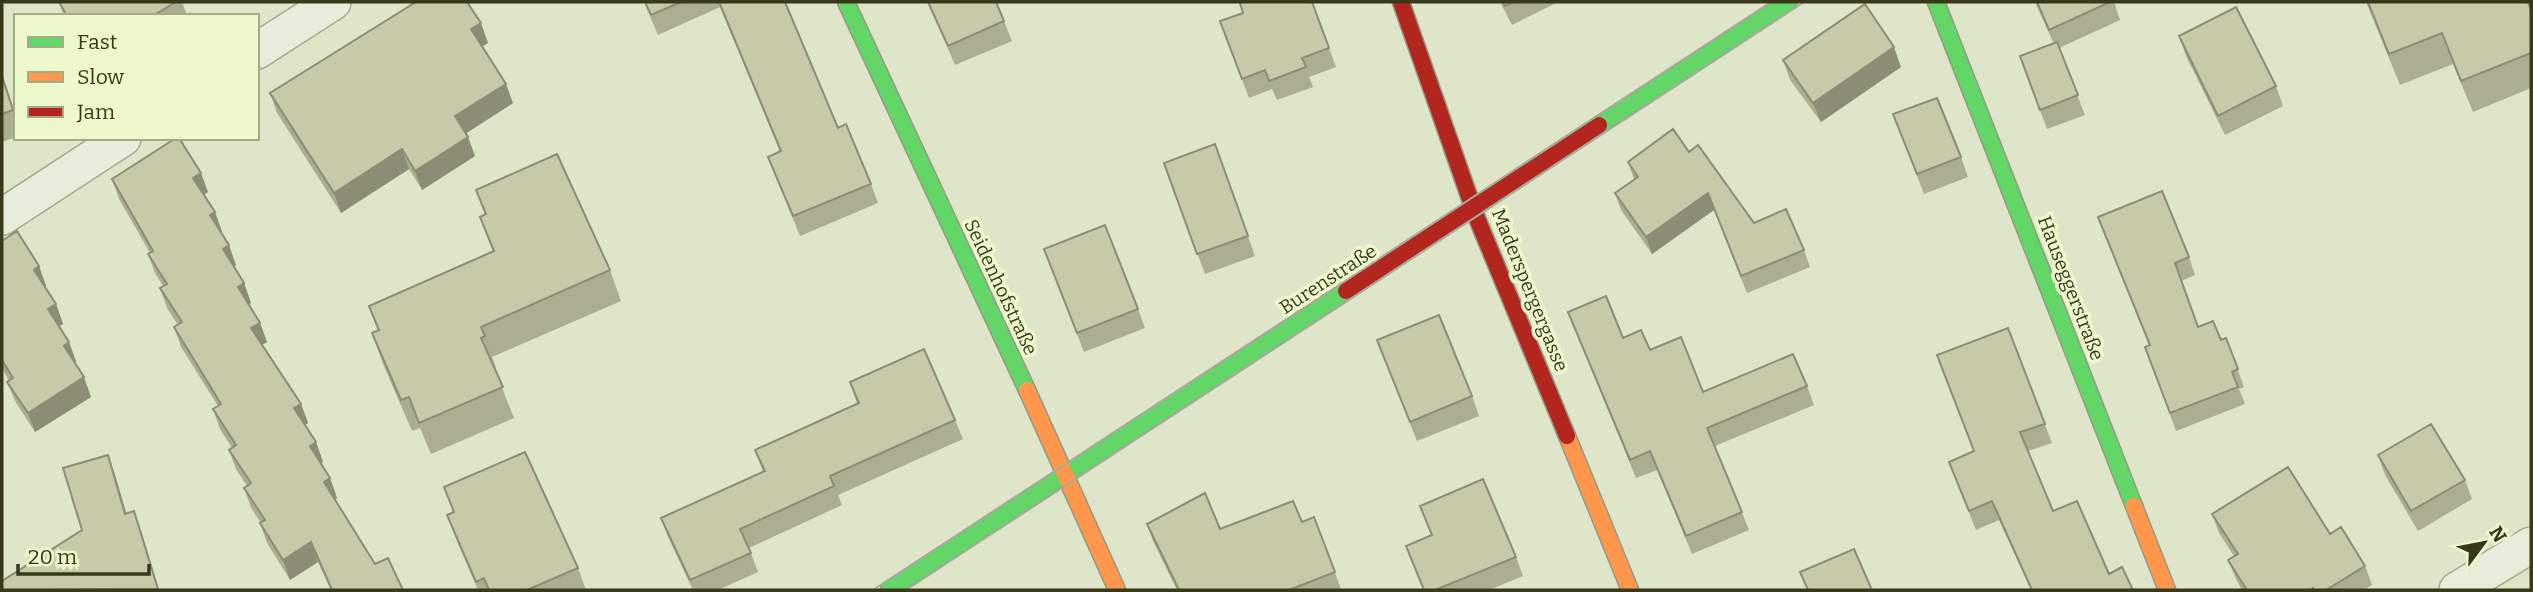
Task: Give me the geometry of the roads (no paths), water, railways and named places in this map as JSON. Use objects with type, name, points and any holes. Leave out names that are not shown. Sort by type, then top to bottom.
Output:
[{"type":"street","points":[[259,50],[333,2]]},
{"type":"street","name":"Seidenhofstraße","points":[[846,2],[1117,590]]},
{"type":"street","name":"Maderspergergasse","points":[[1401,2],[1474,209],[1630,590]]},
{"type":"street","name":"Burenstraße","points":[[889,590],[1788,2]]},
{"type":"street","name":"Hauseggerstraße","points":[[1936,2],[2167,590]]},
{"type":"street","points":[[2,217],[120,140]]},
{"type":"street","points":[[2458,590],[2531,545]]},
{"type":"tram line","points":[[873,590],[1771,2]]},
{"type":"tram line","points":[[906,590],[1804,2]]}]
